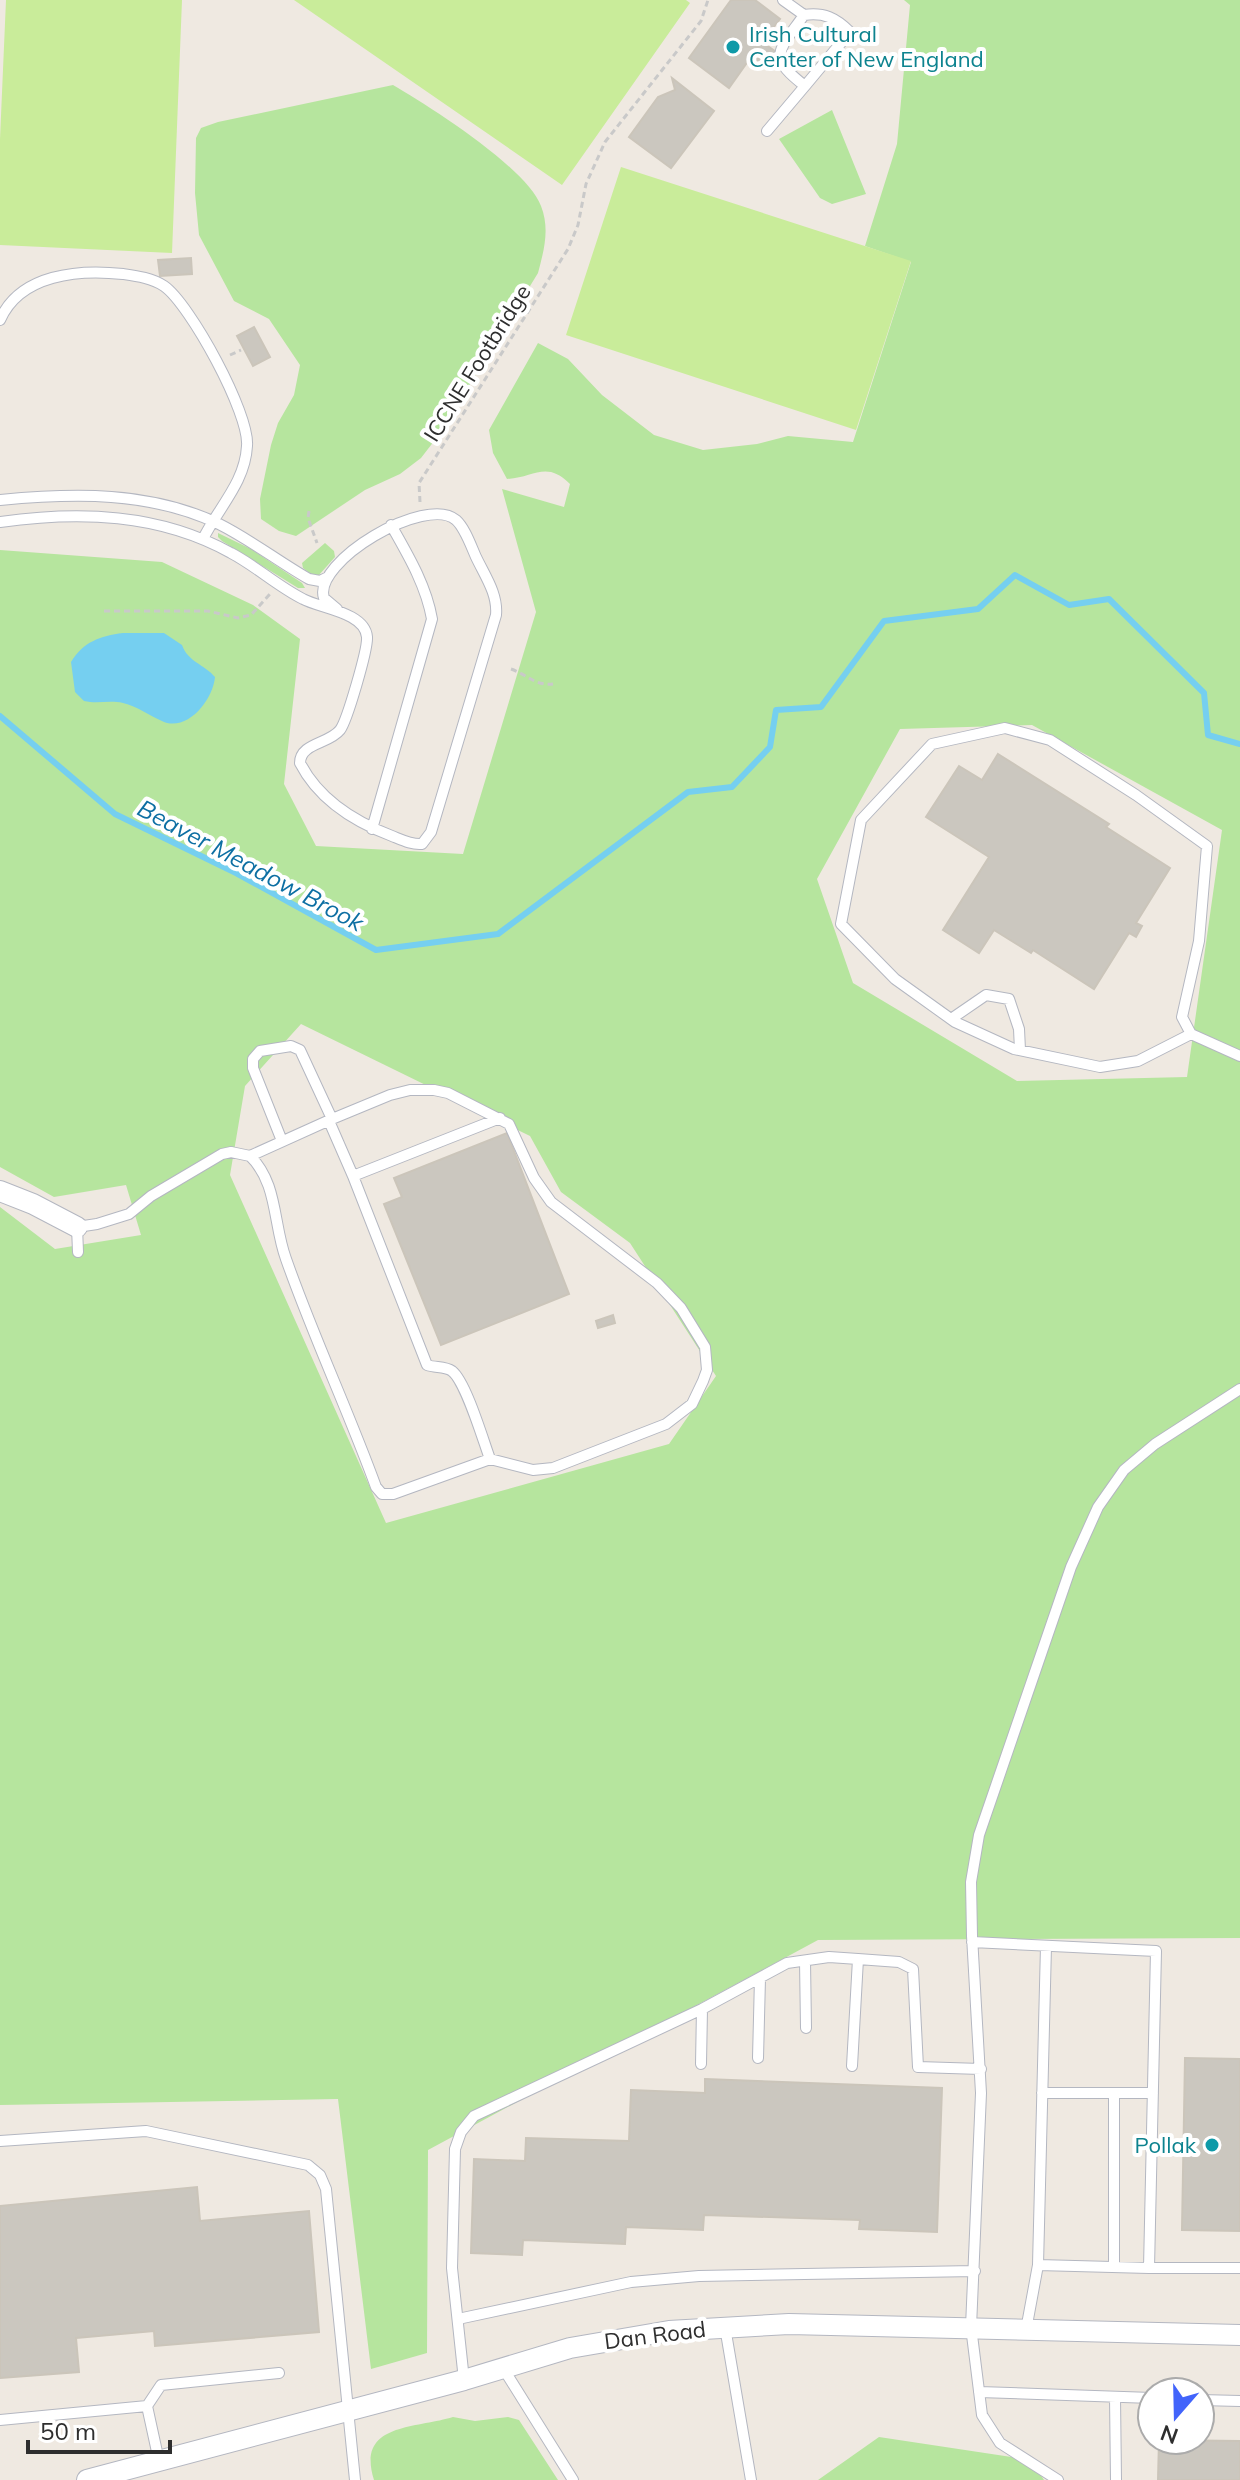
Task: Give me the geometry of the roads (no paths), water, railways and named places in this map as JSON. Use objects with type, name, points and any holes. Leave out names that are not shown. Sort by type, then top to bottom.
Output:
[{"type":"street","points":[[0,1191],[77,1227]]},
{"type":"street","name":"Dan Road","points":[[87,2480],[604,2341],[669,2331],[789,2324],[1240,2335]]},
{"type":"lane","points":[[767,131],[850,32],[824,14],[804,15],[783,0]]},
{"type":"lane","points":[[804,15],[782,46],[780,59],[785,71],[805,86]]},
{"type":"lane","points":[[0,320],[5,309],[20,293],[62,275],[129,275],[154,280],[172,292],[185,308],[212,356],[247,428],[247,453],[239,477],[203,539]]},
{"type":"lane","points":[[0,500],[70,495],[110,496],[166,506],[212,521],[309,579],[320,581],[328,577]]},
{"type":"lane","points":[[0,522],[50,516],[98,515],[162,526],[203,539],[245,560],[300,598],[337,609]]},
{"type":"lane","points":[[448,515],[458,522],[493,593],[496,615],[428,840],[422,844],[372,829],[340,810],[306,773],[300,760],[305,751],[340,730],[366,650],[364,629],[322,595],[323,586],[352,550],[391,525],[448,515]]},
{"type":"lane","points":[[372,829],[432,619],[429,601],[391,525]]},
{"type":"lane","points":[[1191,1034],[1138,1061],[1100,1067],[1020,1050],[951,1019],[895,979],[841,924],[861,820],[932,744],[1005,728],[1050,740],[1136,795],[1207,846],[1199,941],[1182,1017],[1191,1034],[1240,1056]]},
{"type":"lane","points":[[951,1019],[986,995],[1009,999],[1019,1029],[1020,1050]]},
{"type":"lane","points":[[282,1141],[253,1068],[253,1059],[260,1051],[291,1046],[300,1050],[330,1120],[427,1365],[445,1367],[454,1372],[471,1406],[490,1459]]},
{"type":"lane","points":[[78,1252],[77,1227],[129,1214],[151,1196],[222,1154],[231,1152],[250,1156],[390,1095],[419,1089],[448,1093],[500,1118],[512,1128],[534,1178],[551,1202],[657,1283],[681,1308],[705,1347],[707,1370],[698,1395],[677,1418],[656,1429],[544,1470],[490,1459],[393,1494],[378,1491],[284,1256],[270,1186],[250,1156]]},
{"type":"lane","points":[[353,1176],[500,1118]]},
{"type":"lane","points":[[1058,2480],[1000,2443],[982,2415],[971,2327],[981,2069],[971,1882],[979,1835],[1071,1567],[1098,1507],[1124,1470],[1155,1444],[1240,1389]]},
{"type":"lane","points":[[972,1942],[1156,1951],[1149,2268]]},
{"type":"lane","points":[[1026,2330],[1038,2265],[1046,1946]]},
{"type":"lane","points":[[464,2380],[452,2268],[455,2149],[461,2132],[474,2116],[702,2009],[787,1963],[829,1957],[899,1962],[913,1969],[918,2067],[981,2069]]},
{"type":"lane","points":[[852,2066],[858,1959]]},
{"type":"lane","points":[[805,1961],[806,2028]]},
{"type":"lane","points":[[758,2058],[760,1978]]},
{"type":"lane","points":[[701,2064],[702,2009]]},
{"type":"lane","points":[[1042,2093],[1153,2093]]},
{"type":"lane","points":[[1114,2093],[1114,2267]]},
{"type":"lane","points":[[0,2141],[146,2131],[308,2165],[320,2175],[326,2189],[355,2480]]},
{"type":"lane","points":[[1038,2265],[1240,2268]]},
{"type":"lane","points":[[458,2319],[631,2282],[686,2277],[975,2271]]},
{"type":"lane","points":[[725,2327],[751,2480]]},
{"type":"lane","points":[[503,2368],[573,2480]]},
{"type":"lane","points":[[159,2461],[147,2406],[161,2385],[279,2373]]},
{"type":"lane","points":[[979,2392],[1136,2398]]},
{"type":"lane","points":[[1115,2397],[1116,2480]]},
{"type":"lane","points":[[1216,2400],[1240,2401]]},
{"type":"lane","points":[[0,2420],[147,2406]]},
{"type":"water","points":[[123,633],[164,633],[182,645],[188,655],[215,677],[210,695],[198,712],[173,724],[123,703],[84,701],[75,692],[71,662],[76,655],[93,641]]},
{"type":"waterway","name":"Beaver Meadow Brook","points":[[0,716],[115,814],[236,873],[376,950],[498,934],[688,792],[732,787],[770,747],[776,710],[821,707],[884,621],[978,609],[1015,575],[1069,605],[1109,599],[1204,693],[1208,735],[1240,744]]},
{"type":"place","name":"Irish Cultural Center of New England","points":[[733,47]]},
{"type":"place","name":"Pollak","points":[[1212,2145]]}]
